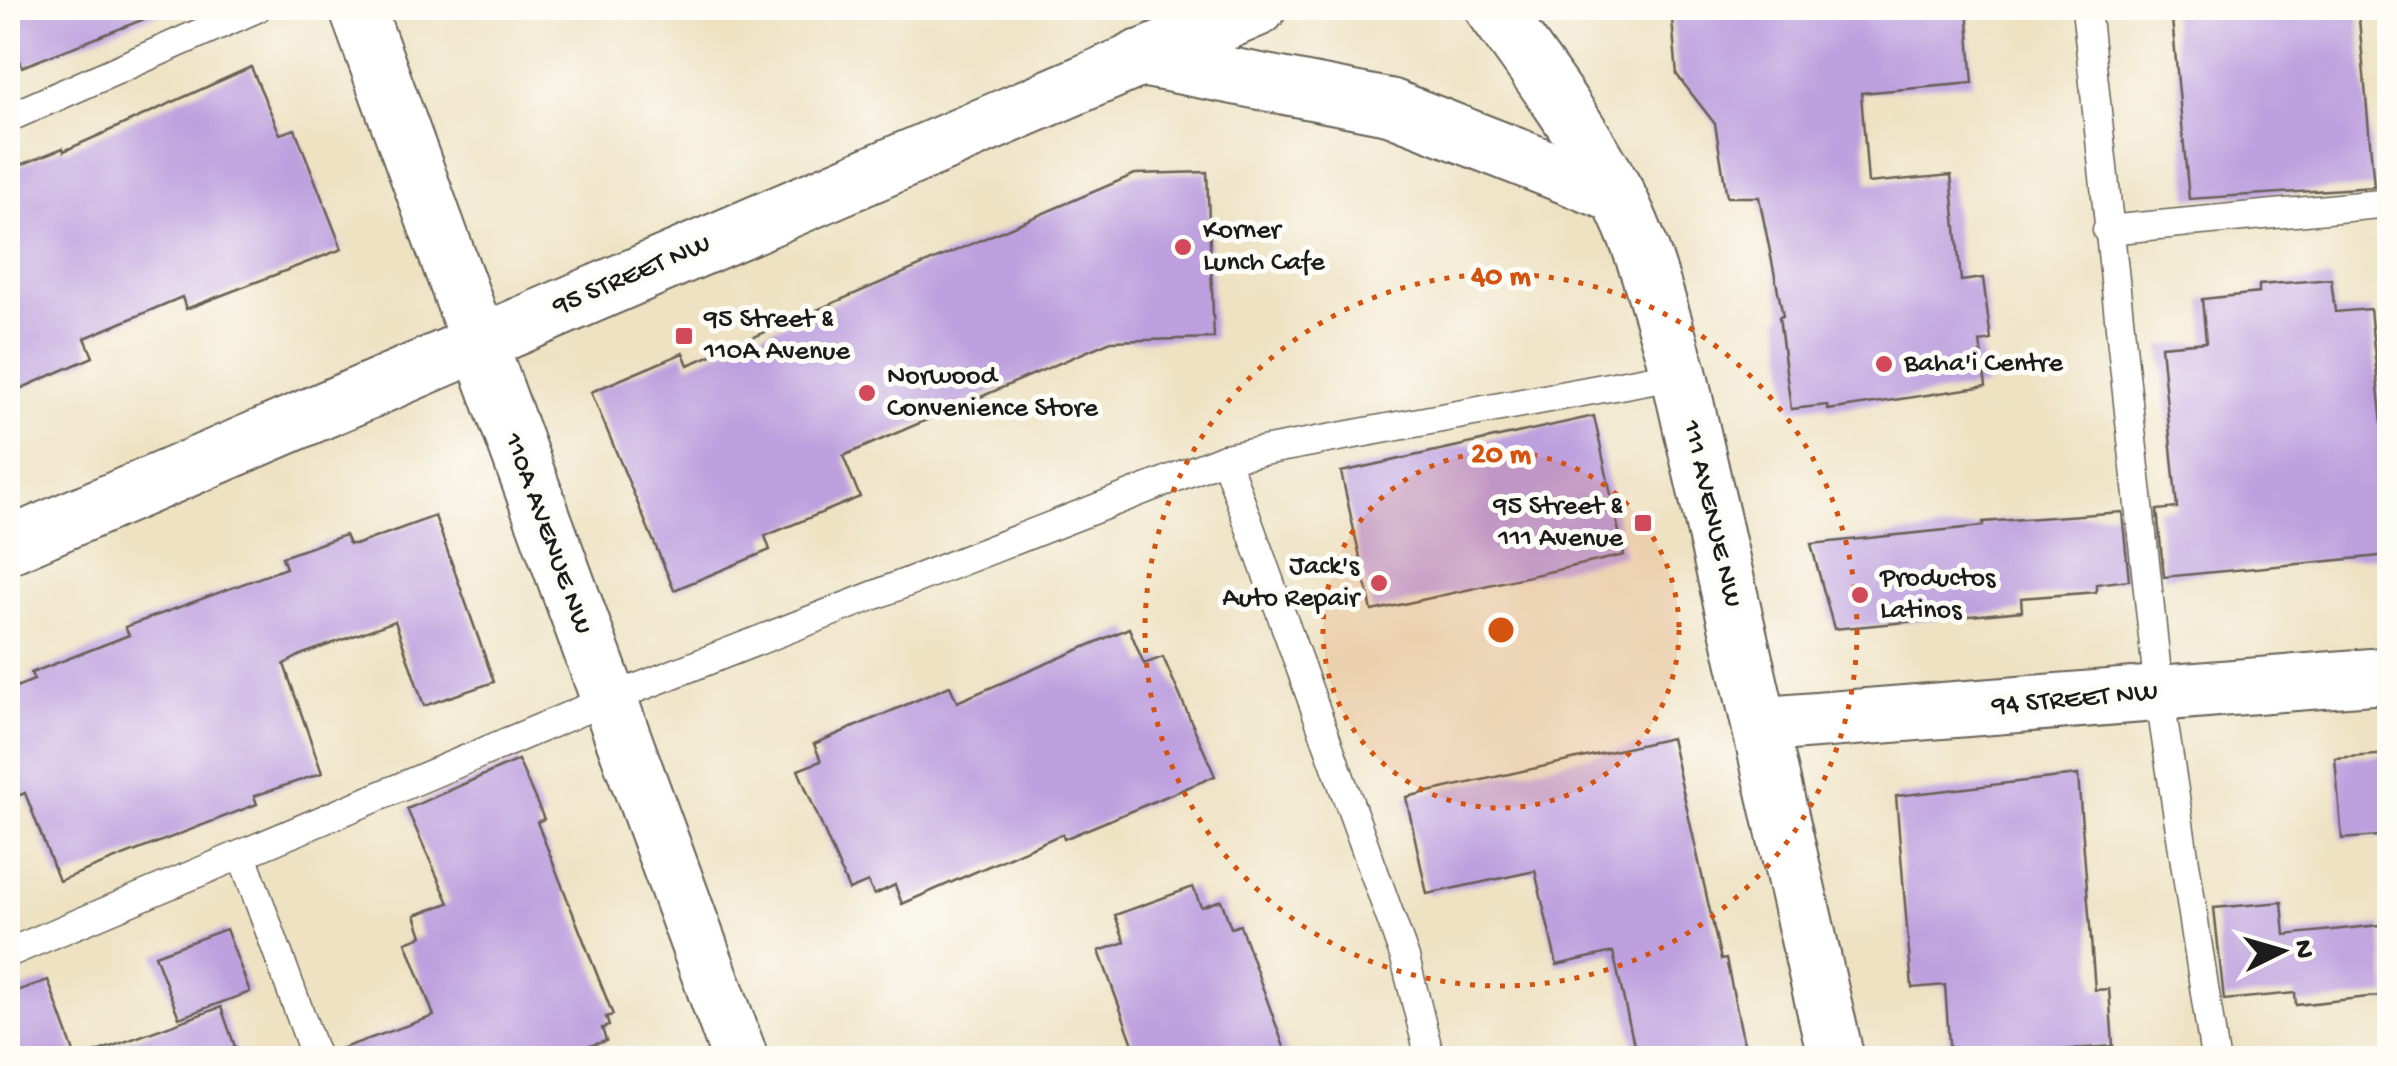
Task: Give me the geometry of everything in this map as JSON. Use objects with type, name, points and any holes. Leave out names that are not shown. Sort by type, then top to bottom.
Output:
[{"type":"street","name":"110A AVENUE NW","points":[[357,8],[740,1058]]},
{"type":"street","name":"95 STREET NW","points":[[8,546],[1258,8]]},
{"type":"street","name":"111 AVENUE NW","points":[[1493,8],[1566,112],[1618,196],[1648,274],[1679,374],[1836,1058]]},
{"type":"street","points":[[1139,58],[1391,107],[1618,196]]},
{"type":"street","name":"94 STREET NW","points":[[1760,725],[2390,675]]},
{"type":"lane","points":[[8,118],[257,8]]},
{"type":"lane","points":[[2086,8],[2159,693],[2216,1058]]},
{"type":"lane","points":[[2108,230],[2390,203]]},
{"type":"lane","points":[[8,953],[608,699],[1224,458],[1679,374]]},
{"type":"lane","points":[[1224,458],[1405,958],[1430,1058]]},
{"type":"lane","points":[[242,855],[316,1058]]},
{"type":"building","points":[[8,8],[165,11],[22,67],[18,58],[8,63]]},
{"type":"building","points":[[1671,8],[1967,8],[1973,83],[1861,93],[1868,183],[1951,175],[1961,281],[1983,278],[1991,340],[1980,342],[1986,386],[1828,410],[1827,405],[1791,409],[1779,317],[1783,316],[1759,197],[1727,197],[1715,124],[1677,75]]},
{"type":"building","points":[[2171,8],[2358,8],[2374,187],[2189,199]]},
{"type":"building","points":[[251,67],[280,134],[295,129],[342,249],[186,309],[182,297],[85,338],[93,357],[8,394],[8,170],[63,148],[64,151]]},
{"type":"building","points":[[1207,172],[1214,338],[1111,341],[843,456],[860,497],[765,536],[770,550],[674,590],[591,392],[683,353],[688,365],[1135,174]]},
{"type":"building","points":[[2331,279],[2335,312],[2370,309],[2390,502],[2390,555],[2164,577],[2157,510],[2177,508],[2161,346],[2206,342],[2202,299],[2259,293],[2259,285]]},
{"type":"building","points":[[1594,416],[1624,555],[1372,611],[1341,472]]},
{"type":"building","points":[[2122,512],[2129,580],[2096,584],[2096,592],[2021,598],[2022,611],[1834,629],[1811,544],[1983,526],[1983,522]]},
{"type":"building","points":[[435,516],[494,682],[424,706],[395,621],[303,654],[284,664],[322,773],[254,796],[257,804],[59,881],[25,793],[8,800],[8,690],[34,680],[31,673],[129,635],[125,627],[286,568],[282,557],[345,535],[349,544],[358,544]]},
{"type":"building","points":[[1129,628],[1144,664],[1163,657],[1215,776],[1064,839],[1062,834],[902,904],[895,885],[874,895],[868,882],[849,890],[798,770],[821,761],[814,744],[950,686],[957,702]]},
{"type":"building","points":[[1671,738],[1747,1058],[1637,1058],[1613,952],[1557,965],[1535,871],[1427,894],[1406,797]]},
{"type":"building","points":[[2390,754],[2390,835],[2342,839],[2335,758]]},
{"type":"building","points":[[518,760],[544,819],[537,822],[613,1015],[606,1017],[609,1026],[602,1028],[606,1041],[563,1054],[560,1047],[526,1058],[335,1058],[334,1051],[434,1016],[406,942],[422,936],[415,915],[449,903],[407,809]]},
{"type":"building","points":[[2078,775],[2095,990],[2109,989],[2113,1046],[1950,1058],[1945,985],[1912,988],[1896,796]]},
{"type":"building","points":[[1193,887],[1201,907],[1221,900],[1231,928],[1240,925],[1288,1058],[1138,1058],[1099,951],[1125,942],[1115,915]]},
{"type":"building","points":[[2282,902],[2285,935],[2381,925],[2387,995],[2296,1005],[2295,993],[2224,1000],[2214,908]]},
{"type":"building","points":[[226,929],[250,992],[179,1018],[155,955]]},
{"type":"building","points":[[48,980],[76,1058],[8,1058],[8,994]]},
{"type":"building","points":[[221,1007],[239,1058],[97,1058],[96,1052]]},
{"type":"place","name":"Korner Lunch Cafe","points":[[1183,247]]},
{"type":"place","name":"95 Street & 110A Avenue","points":[[684,336]]},
{"type":"place","name":"Baha'i Centre","points":[[1884,364]]},
{"type":"place","name":"Norwood Convenience Store","points":[[867,393]]},
{"type":"place","name":"95 Street & 111 Avenue","points":[[1643,523]]},
{"type":"place","name":"Jack's Auto Repair","points":[[1379,583]]},
{"type":"place","name":"Productos Latinos","points":[[1860,595]]}]
